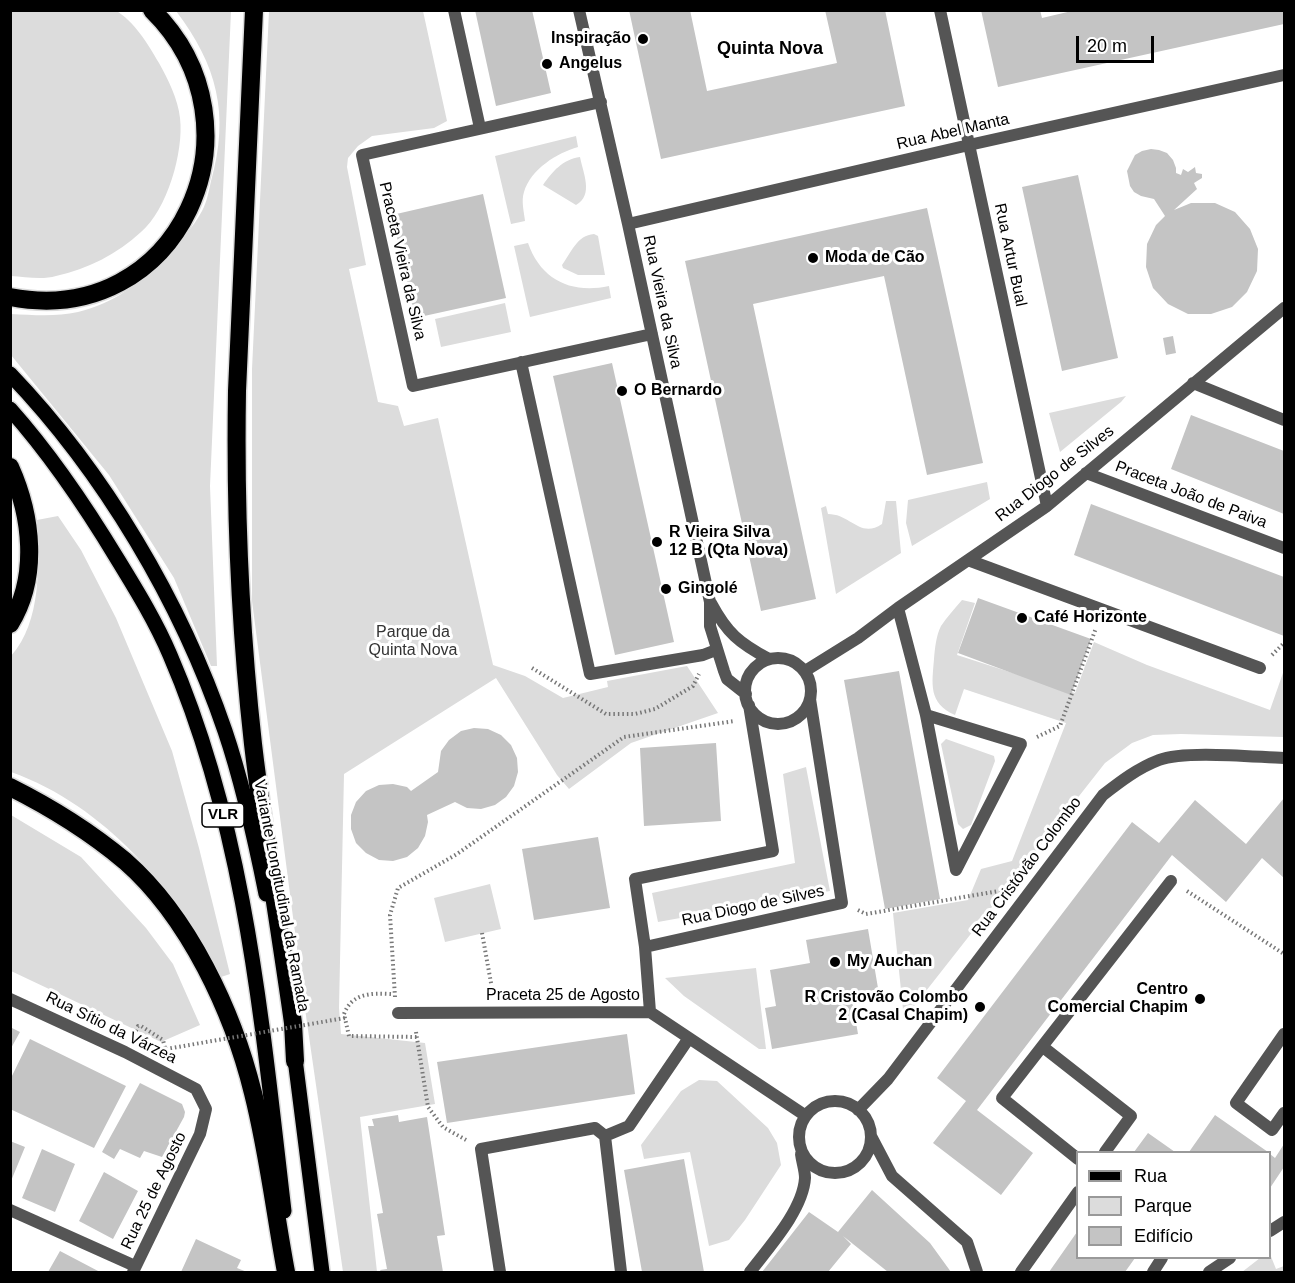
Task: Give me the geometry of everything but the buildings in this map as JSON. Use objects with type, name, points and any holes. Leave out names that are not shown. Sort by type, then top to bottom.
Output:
[{"type":"highway","points":[[10,297],[32,301],[60,300],[90,294],[118,282],[139,270],[160,252],[179,229],[193,201],[202,171],[206,132],[202,98],[193,67],[180,44],[152,10]]},
{"type":"highway","points":[[254,10],[237,380],[239,559],[252,735],[293,1023],[295,1061]]},
{"type":"highway","points":[[10,467],[25,508],[29,542],[28,581],[19,610],[10,624]]},
{"type":"highway","points":[[10,787],[53,808],[126,862],[154,891],[179,925],[204,966],[227,1013],[253,1090],[286,1272]]},
{"type":"main road","name":"Variante Longitudinal da Ramada","points":[[10,374],[53,424],[116,508],[165,591],[225,731],[254,836],[295,1061],[322,1272]]},
{"type":"main road","name":"VLR","points":[[10,409],[33,435],[68,482],[140,596],[171,657],[207,757],[232,851],[252,959],[267,1058],[291,1272]]},
{"type":"street","points":[[454,10],[480,128]]},
{"type":"street","name":"Rua Vieira da Silva","points":[[579,10],[710,602],[710,626],[727,679],[747,700]]},
{"type":"street","name":"Rua Artur Bual","points":[[940,10],[1047,506]]},
{"type":"street","name":"Rua Abel Manta","points":[[628,224],[1284,75]]},
{"type":"street","name":"Praceta Vieira da Silva","points":[[601,102],[362,155],[413,386],[652,334]]},
{"type":"street","name":"Rua Diogo de Silves","points":[[645,947],[842,903],[810,699],[810,679],[805,671],[858,638],[1047,506],[1284,308]]},
{"type":"street","points":[[521,362],[590,674],[703,656],[716,650]]},
{"type":"street","points":[[1193,383],[1284,420]]},
{"type":"street","name":"Praceta João de Paiva","points":[[1086,473],[1284,548]]},
{"type":"street","points":[[968,560],[1260,668]]},
{"type":"street","name":"Rua Vieira da Silva","points":[[710,602],[724,626],[745,646],[769,659]]},
{"type":"street","points":[[898,608],[926,715],[956,870],[1021,744],[926,715]]},
{"type":"street","points":[[650,1012],[645,947],[635,879],[773,851],[746,683],[751,672],[759,664],[769,659],[789,659],[805,671]]},
{"type":"street","points":[[747,700],[755,714],[765,721],[776,724],[788,723],[798,717],[806,709],[810,699]]},
{"type":"street","name":"Rua Cristóvão Colombo","points":[[858,1110],[888,1079],[1103,795],[1131,774],[1161,759],[1191,756],[1284,758]]},
{"type":"street","points":[[1076,1158],[1002,1098],[1171,881]]},
{"type":"street","name":"Rua Sítio da Várzea","points":[[10,999],[125,1052],[196,1089]]},
{"type":"street","name":"Praceta 25 de Agosto","points":[[398,1013],[650,1012],[806,1116]]},
{"type":"street","points":[[1284,1034],[1236,1102],[1272,1130],[1284,1113]]},
{"type":"street","points":[[605,1137],[629,1126],[689,1038]]},
{"type":"street","points":[[1043,1047],[1131,1116],[1106,1151]]},
{"type":"street","name":"Rua 25 de Agosto","points":[[134,1269],[200,1134],[206,1109],[196,1089]]},
{"type":"street","points":[[750,1272],[793,1212],[802,1193],[805,1177],[800,1147],[801,1126],[806,1116],[817,1106],[831,1101],[845,1103],[858,1110],[867,1122],[871,1136],[892,1176],[967,1242],[977,1272]]},
{"type":"street","points":[[500,1272],[481,1149],[595,1128],[605,1137],[621,1272]]},
{"type":"street","points":[[800,1147],[805,1158],[823,1172],[846,1172],[865,1158],[870,1147],[871,1136]]},
{"type":"street","points":[[1021,1272],[1076,1193]]},
{"type":"street","points":[[10,1210],[134,1269]]},
{"type":"street","points":[[1271,1230],[1284,1222]]},
{"type":"street","points":[[1153,1272],[1161,1259]]},
{"type":"street","points":[[1209,1272],[1227,1259]]},
{"type":"path","points":[[1021,744],[1060,726],[1092,642]]},
{"type":"path","points":[[532,668],[606,714],[635,714],[656,709],[693,686],[701,669],[703,656]]},
{"type":"path","points":[[417,1037],[349,1036],[345,1018],[345,1011],[357,997],[372,993],[395,994],[390,915],[398,888],[457,854],[624,737],[750,719]]},
{"type":"path","points":[[1171,881],[1284,954]]},
{"type":"path","points":[[842,903],[866,914],[1034,885]]},
{"type":"path","points":[[482,933],[496,1012]]},
{"type":"path","points":[[413,1014],[428,1107],[443,1127],[481,1149]]},
{"type":"path","points":[[125,1052],[139,1025],[160,1038],[166,1049],[345,1018]]},
{"type":"green space","points":[[11,10],[115,10],[134,27],[155,56],[172,89],[180,118],[181,132],[172,180],[159,210],[150,222],[132,240],[102,260],[51,277],[11,276]]},
{"type":"green space","points":[[176,11],[231,11],[210,486],[217,666],[211,666],[174,578],[109,475],[11,355],[11,314],[70,314],[115,298],[156,266],[190,229],[204,207],[217,157],[219,112],[216,91],[201,51]]},
{"type":"green space","name":"Parque da Quinta Nova","points":[[269,11],[423,11],[447,121],[434,128],[372,136],[358,146],[348,158],[347,167],[366,265],[349,269],[378,402],[398,406],[404,426],[438,418],[493,665],[525,676],[563,698],[608,687],[607,681],[687,666],[718,713],[631,743],[569,789],[557,775],[496,678],[344,774],[339,1008],[341,1034],[425,1043],[435,1104],[360,1117],[377,1272],[343,1272],[304,1002],[252,601],[252,369]]},
{"type":"green space","points":[[576,136],[578,147],[546,163],[532,176],[523,195],[525,221],[511,224],[495,156]]},
{"type":"green space","points":[[580,157],[586,190],[585,196],[576,205],[543,185],[563,163]]},
{"type":"green space","points":[[594,234],[598,236],[605,275],[578,275],[563,268],[562,265],[579,241]]},
{"type":"green space","points":[[528,243],[534,256],[549,275],[570,286],[595,288],[609,286],[611,298],[530,317],[514,246]]},
{"type":"green space","points":[[505,303],[511,332],[441,347],[435,319]]},
{"type":"green space","points":[[1126,396],[1121,402],[1060,452],[1049,413]]},
{"type":"green space","points":[[987,482],[990,499],[912,546],[906,523],[908,500]]},
{"type":"green space","points":[[886,501],[896,501],[901,553],[836,594],[821,508],[826,506],[828,514],[836,515],[868,529],[882,524]]},
{"type":"green space","points":[[58,516],[81,550],[116,618],[172,751],[230,974],[221,977],[203,944],[159,882],[107,829],[77,806],[45,787],[11,772],[11,656],[21,642],[33,609],[38,573],[37,520]]},
{"type":"green space","points":[[962,600],[975,603],[957,655],[1075,693],[1094,642],[1147,665],[1270,710],[1284,670],[1284,737],[1153,735],[1132,743],[1105,763],[904,1019],[893,913],[968,900],[981,869],[1012,861],[1066,723],[964,689],[955,715],[940,705],[933,685],[937,638],[941,626]]},
{"type":"green space","points":[[946,739],[994,756],[995,761],[971,825],[963,829],[958,824],[941,744]]},
{"type":"green space","points":[[806,767],[830,891],[658,922],[652,893],[795,863],[783,774]]},
{"type":"green space","points":[[11,815],[81,857],[146,928],[173,964],[200,1025],[161,1042],[11,971]]},
{"type":"green space","points":[[490,884],[501,929],[445,942],[434,898]]},
{"type":"green space","points":[[756,968],[766,1049],[759,1049],[684,996],[665,978]]},
{"type":"green space","points":[[699,1080],[717,1081],[768,1128],[777,1143],[781,1165],[729,1240],[709,1246],[690,1152],[644,1159],[641,1145],[681,1091]]},
{"type":"green space","points":[[1271,1256],[1276,1269],[1284,1266],[1284,1272],[1242,1272],[1259,1259],[1271,1259]]},
{"type":"place","name":"Inspiração","points":[[643,39]]},
{"type":"place","name":"Angelus","points":[[547,64]]},
{"type":"place","name":"Moda de Cão","points":[[813,258]]},
{"type":"place","name":"O Bernardo","points":[[622,391]]},
{"type":"place","name":"R Vieira Silva 12 B (Qta Nova)","points":[[657,542]]},
{"type":"place","name":"Gingolé","points":[[666,589]]},
{"type":"place","name":"Café Horizonte","points":[[1022,618]]},
{"type":"place","name":"My Auchan","points":[[835,962]]},
{"type":"place","name":"Centro Comercial Chapim","points":[[1200,999]]},
{"type":"place","name":"R Cristovão Colombo 2 (Casal Chapim)","points":[[980,1007]]},
{"type":"district","name":"Quinta Nova","points":[[770,49]]}]
